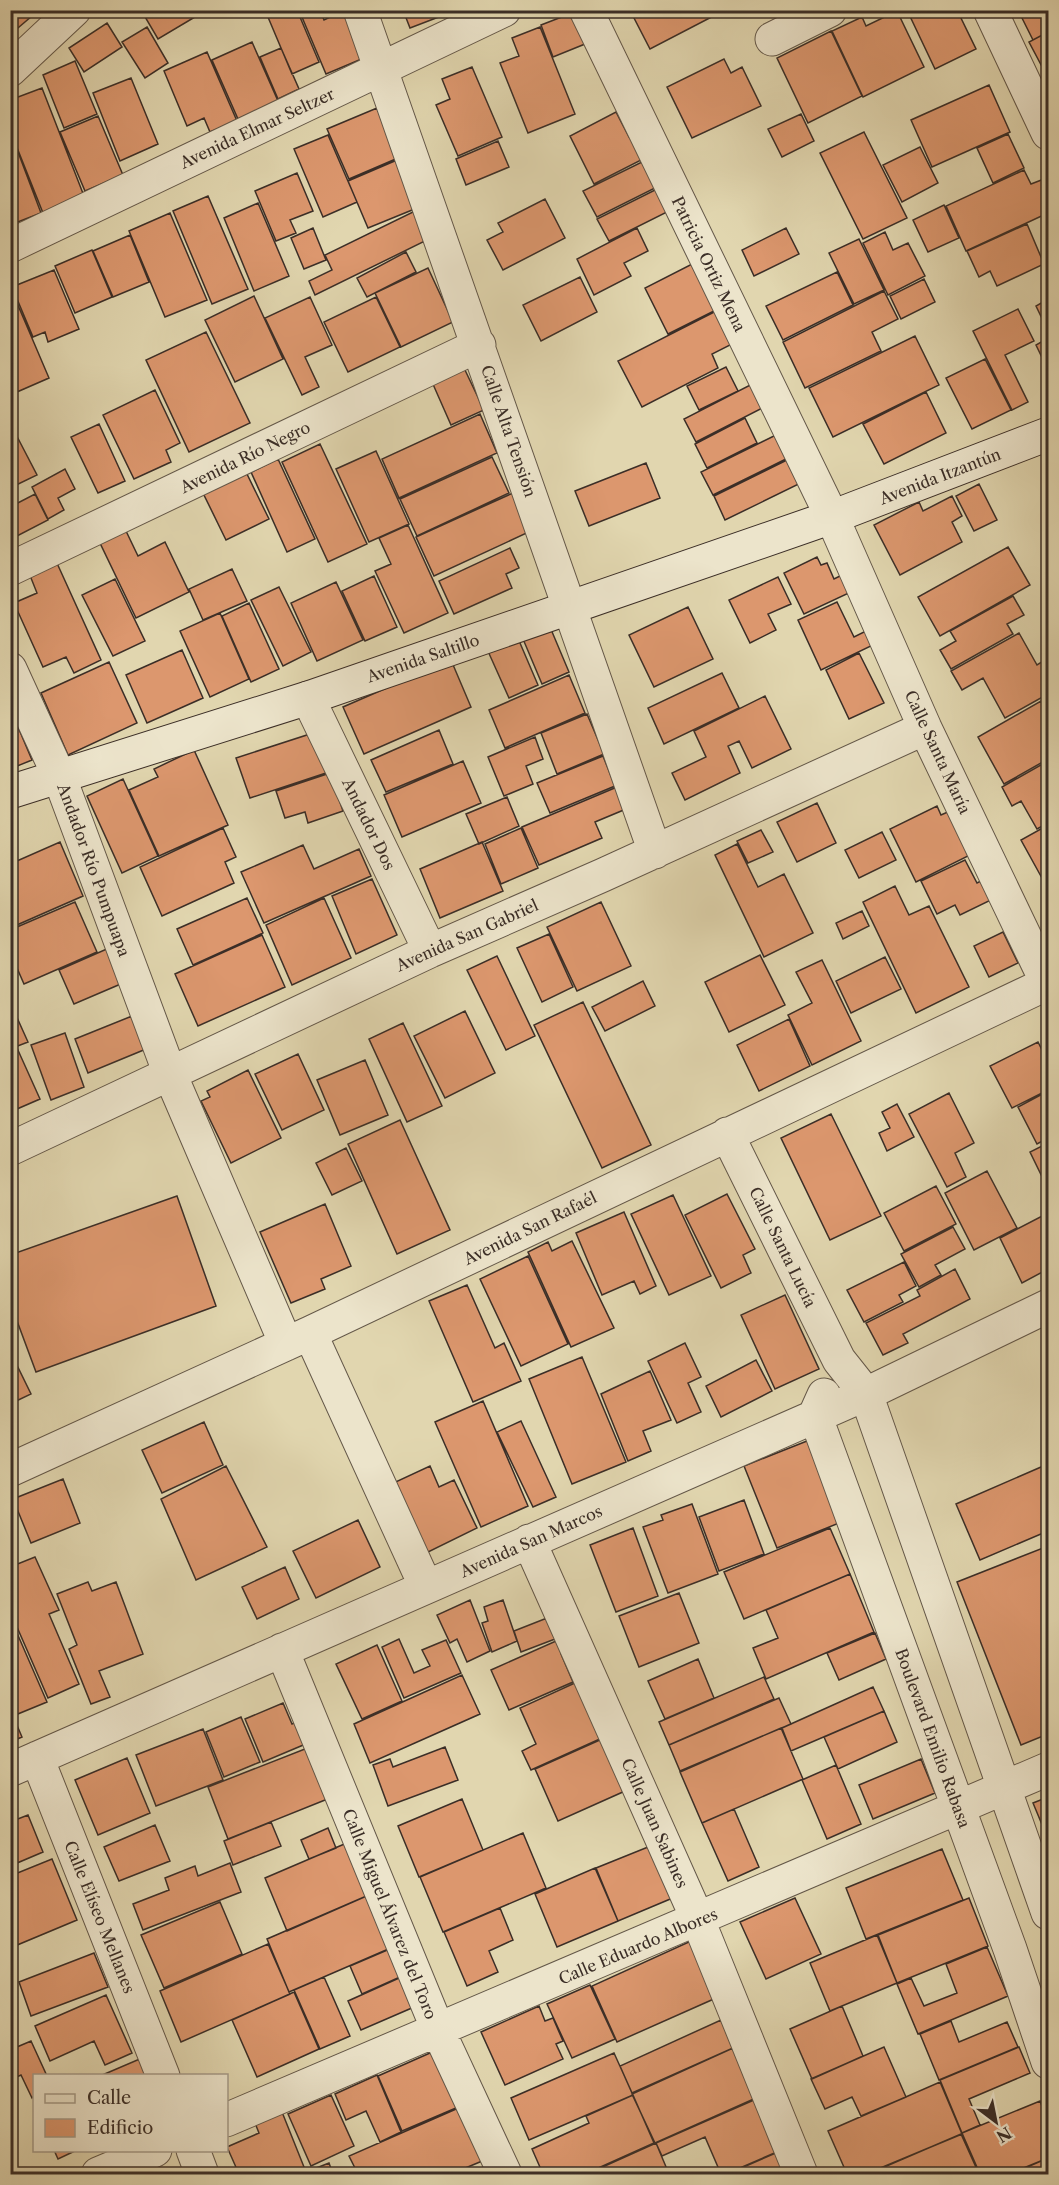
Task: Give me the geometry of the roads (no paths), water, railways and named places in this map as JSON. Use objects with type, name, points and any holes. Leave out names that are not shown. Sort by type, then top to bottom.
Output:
[{"type":"street","points":[[12,67],[74,10]]},
{"type":"street","name":"Calle Alta Tensión","points":[[360,10],[655,852]]},
{"type":"street","name":"Avenida Elmar Seltzer","points":[[10,246],[504,10]]},
{"type":"street","name":"Patricia Ortiz Mena","points":[[586,10],[832,517]]},
{"type":"street","points":[[772,39],[830,10]]},
{"type":"street","points":[[990,10],[1048,133]]},
{"type":"street","name":"Avenida Río Negro","points":[[10,569],[479,345]]},
{"type":"street","name":"Avenida Itzantún","points":[[832,517],[1048,434]]},
{"type":"street","name":"Avenida Saltillo","points":[[10,792],[308,698],[832,517]]},
{"type":"street","name":"Calle Santa María","points":[[832,517],[925,728],[1048,984]]},
{"type":"street","name":"Andador Río Pumpuapa","points":[[10,669],[59,776],[170,1074],[298,1339],[426,1587]]},
{"type":"street","name":"Andador Dos","points":[[308,698],[429,951]]},
{"type":"street","name":"Avenida San Gabriel","points":[[10,1149],[429,951],[655,852],[925,728]]},
{"type":"street","name":"Avenida San Rafaél","points":[[10,1470],[298,1339],[1048,984]]},
{"type":"street","name":"Calle Santa Lucía","points":[[727,1134],[839,1360],[866,1394]]},
{"type":"street","name":"Avenida San Marcos","points":[[24,1764],[866,1394],[1048,1306]]},
{"type":"street","points":[[815,1415],[839,1360]]},
{"type":"street","points":[[866,1394],[1048,1913]]},
{"type":"street","name":"Boulevard Emilio Rabasa","points":[[815,1415],[1048,2062]]},
{"type":"street","name":"Calle Juan Sabines","points":[[529,1541],[698,1920],[801,2175]]},
{"type":"street","name":"Calle Miguel Álvarez del Toro","points":[[282,1650],[438,2030],[505,2175]]},
{"type":"street","name":"Calle Elíseo Mellanes","points":[[24,1764],[162,2074]]},
{"type":"street","name":"Calle Eduardo Albores","points":[[228,2119],[1048,1769]]},
{"type":"street","points":[[98,2175],[153,2152]]},
{"type":"street","points":[[193,2152],[202,2175]]}]
